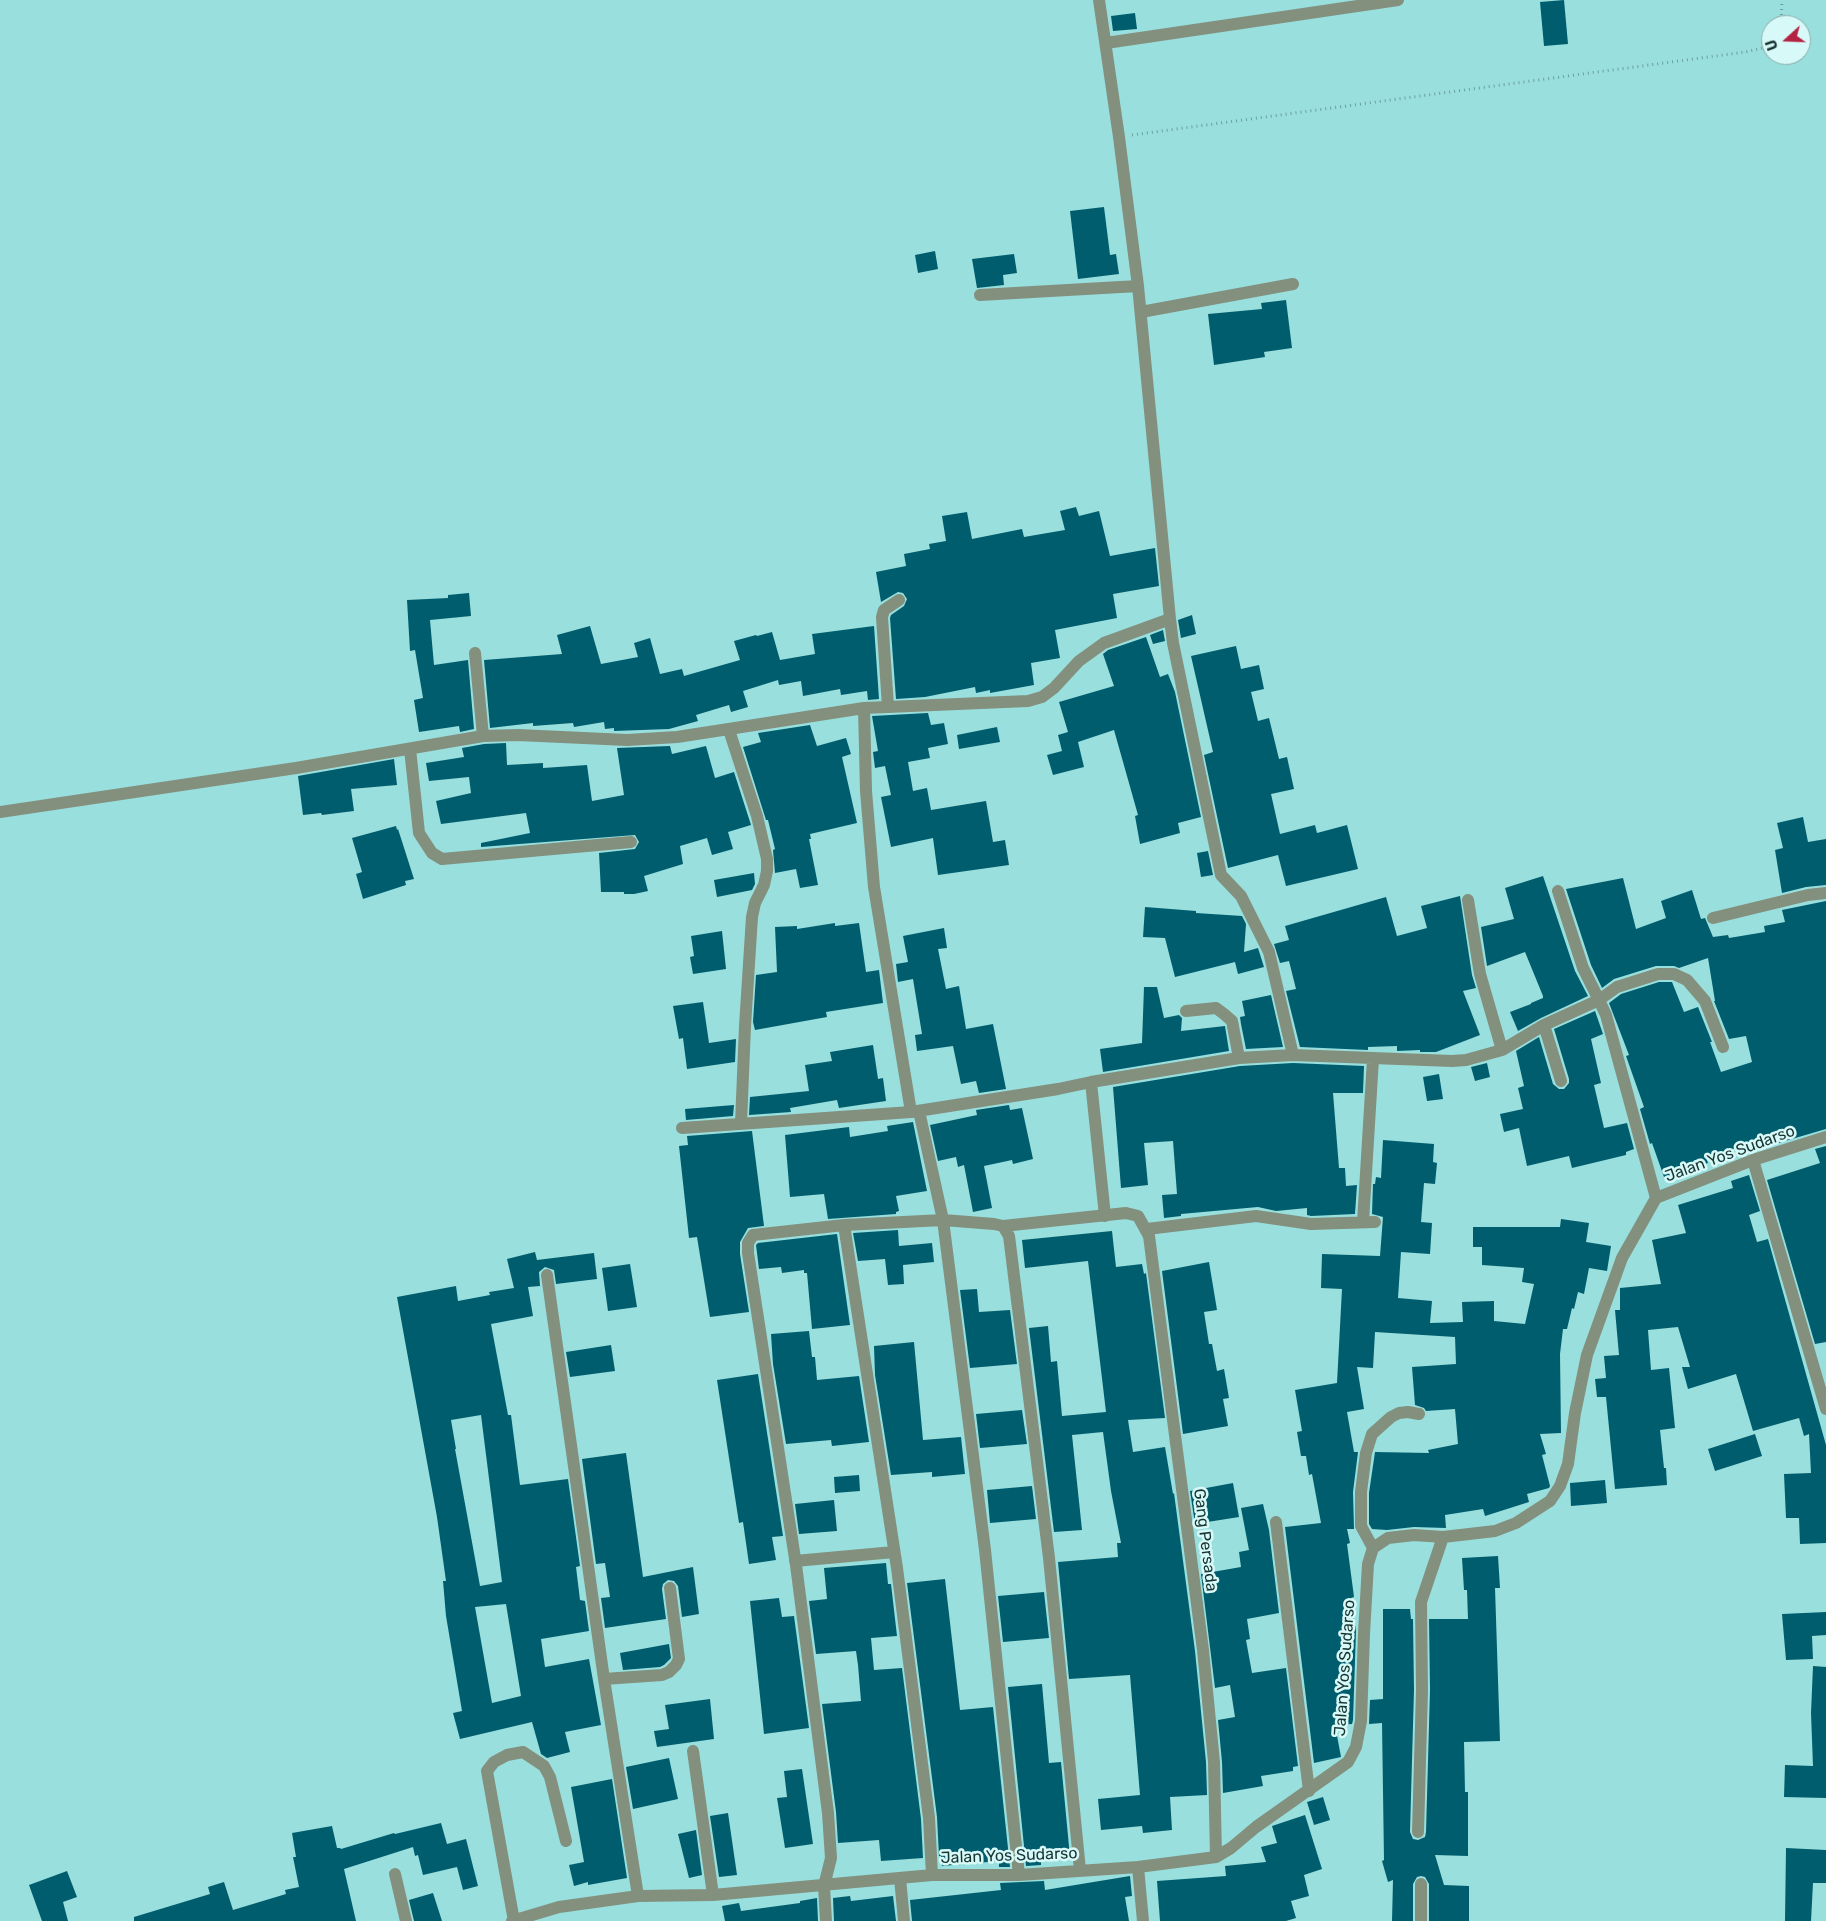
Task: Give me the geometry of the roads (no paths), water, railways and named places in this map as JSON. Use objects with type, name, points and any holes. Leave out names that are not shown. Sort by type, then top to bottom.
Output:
[{"type":"street","points":[[1099,0],[1119,136],[1141,312],[1173,643],[1220,875],[1241,896],[1269,952],[1293,1056]]},
{"type":"street","points":[[1106,43],[1398,0]]},
{"type":"street","points":[[1141,312],[1293,284]]},
{"type":"street","points":[[980,295],[1138,286]]},
{"type":"street","points":[[888,707],[882,617],[884,610],[899,600]]},
{"type":"street","points":[[0,812],[483,736],[518,735],[627,740],[677,737],[864,708],[1014,702],[1042,697],[1054,688],[1079,661],[1104,643],[1170,619]]},
{"type":"street","points":[[475,653],[483,736]]},
{"type":"street","points":[[864,708],[866,791],[874,887],[915,1111],[943,1220],[985,1550],[1020,1875]]},
{"type":"street","points":[[728,730],[768,859],[768,871],[764,885],[755,903],[752,918],[744,1026],[741,1123]]},
{"type":"street","points":[[410,749],[418,833],[432,853],[442,859],[632,842]]},
{"type":"street","points":[[1558,891],[1583,968],[1606,1015],[1656,1198]]},
{"type":"street","points":[[1714,918],[1808,895],[1826,893]]},
{"type":"street","points":[[1468,900],[1480,974],[1502,1050]]},
{"type":"street","points":[[682,1128],[915,1111],[1239,1058],[1343,1056],[1373,1059],[1466,1060],[1502,1050],[1544,1025],[1599,1000],[1617,987],[1658,974],[1674,974],[1688,980],[1705,1001],[1723,1046]]},
{"type":"street","points":[[1186,1011],[1216,1008],[1232,1021],[1239,1058]]},
{"type":"street","points":[[1544,1025],[1561,1081]]},
{"type":"street","points":[[826,1921],[824,1886],[831,1858],[828,1813],[796,1568],[748,1253],[748,1243],[753,1235],[844,1226],[943,1220],[984,1222],[1003,1226],[1126,1213],[1138,1216],[1146,1229],[1256,1216],[1310,1224],[1369,1222],[1373,1059]]},
{"type":"street","points":[[1091,1082],[1105,1216]]},
{"type":"street","name":"Jalan Yos Sudarso","points":[[513,1921],[559,1907],[638,1896],[713,1895],[932,1875],[1020,1875],[1138,1867],[1216,1857],[1348,1762],[1356,1748],[1361,1721],[1368,1564],[1373,1548],[1388,1538],[1414,1535],[1444,1537],[1495,1531],[1516,1523],[1550,1502],[1560,1486],[1568,1464],[1575,1413],[1587,1355],[1622,1258],[1656,1198],[1753,1160],[1826,1137]]},
{"type":"street","points":[[1753,1160],[1826,1409]]},
{"type":"street","points":[[844,1226],[895,1559],[929,1818],[932,1875]]},
{"type":"street","points":[[1003,1226],[1009,1236],[1011,1249],[1049,1558],[1080,1870]]},
{"type":"street","name":"Gang Persada","points":[[1146,1229],[1150,1246],[1203,1650],[1214,1762],[1216,1857]]},
{"type":"street","points":[[547,1275],[604,1679],[638,1896]]},
{"type":"street","points":[[1373,1548],[1361,1526],[1361,1492],[1366,1453],[1372,1434],[1386,1421],[1399,1413],[1419,1414]]},
{"type":"street","points":[[1276,1522],[1308,1791]]},
{"type":"street","points":[[1418,1832],[1422,1690],[1421,1602],[1444,1537]]},
{"type":"street","points":[[796,1568],[895,1559]]},
{"type":"street","points":[[604,1679],[662,1675],[669,1672],[676,1665],[679,1659],[670,1588]]},
{"type":"street","points":[[693,1751],[713,1895]]},
{"type":"street","points":[[513,1921],[486,1771],[494,1762],[507,1755],[523,1752],[544,1766],[550,1777],[566,1841]]},
{"type":"street","points":[[1138,1867],[1144,1921]]},
{"type":"street","points":[[395,1874],[406,1921]]},
{"type":"street","points":[[900,1878],[904,1921]]},
{"type":"street","points":[[1421,1884],[1421,1921]]}]
